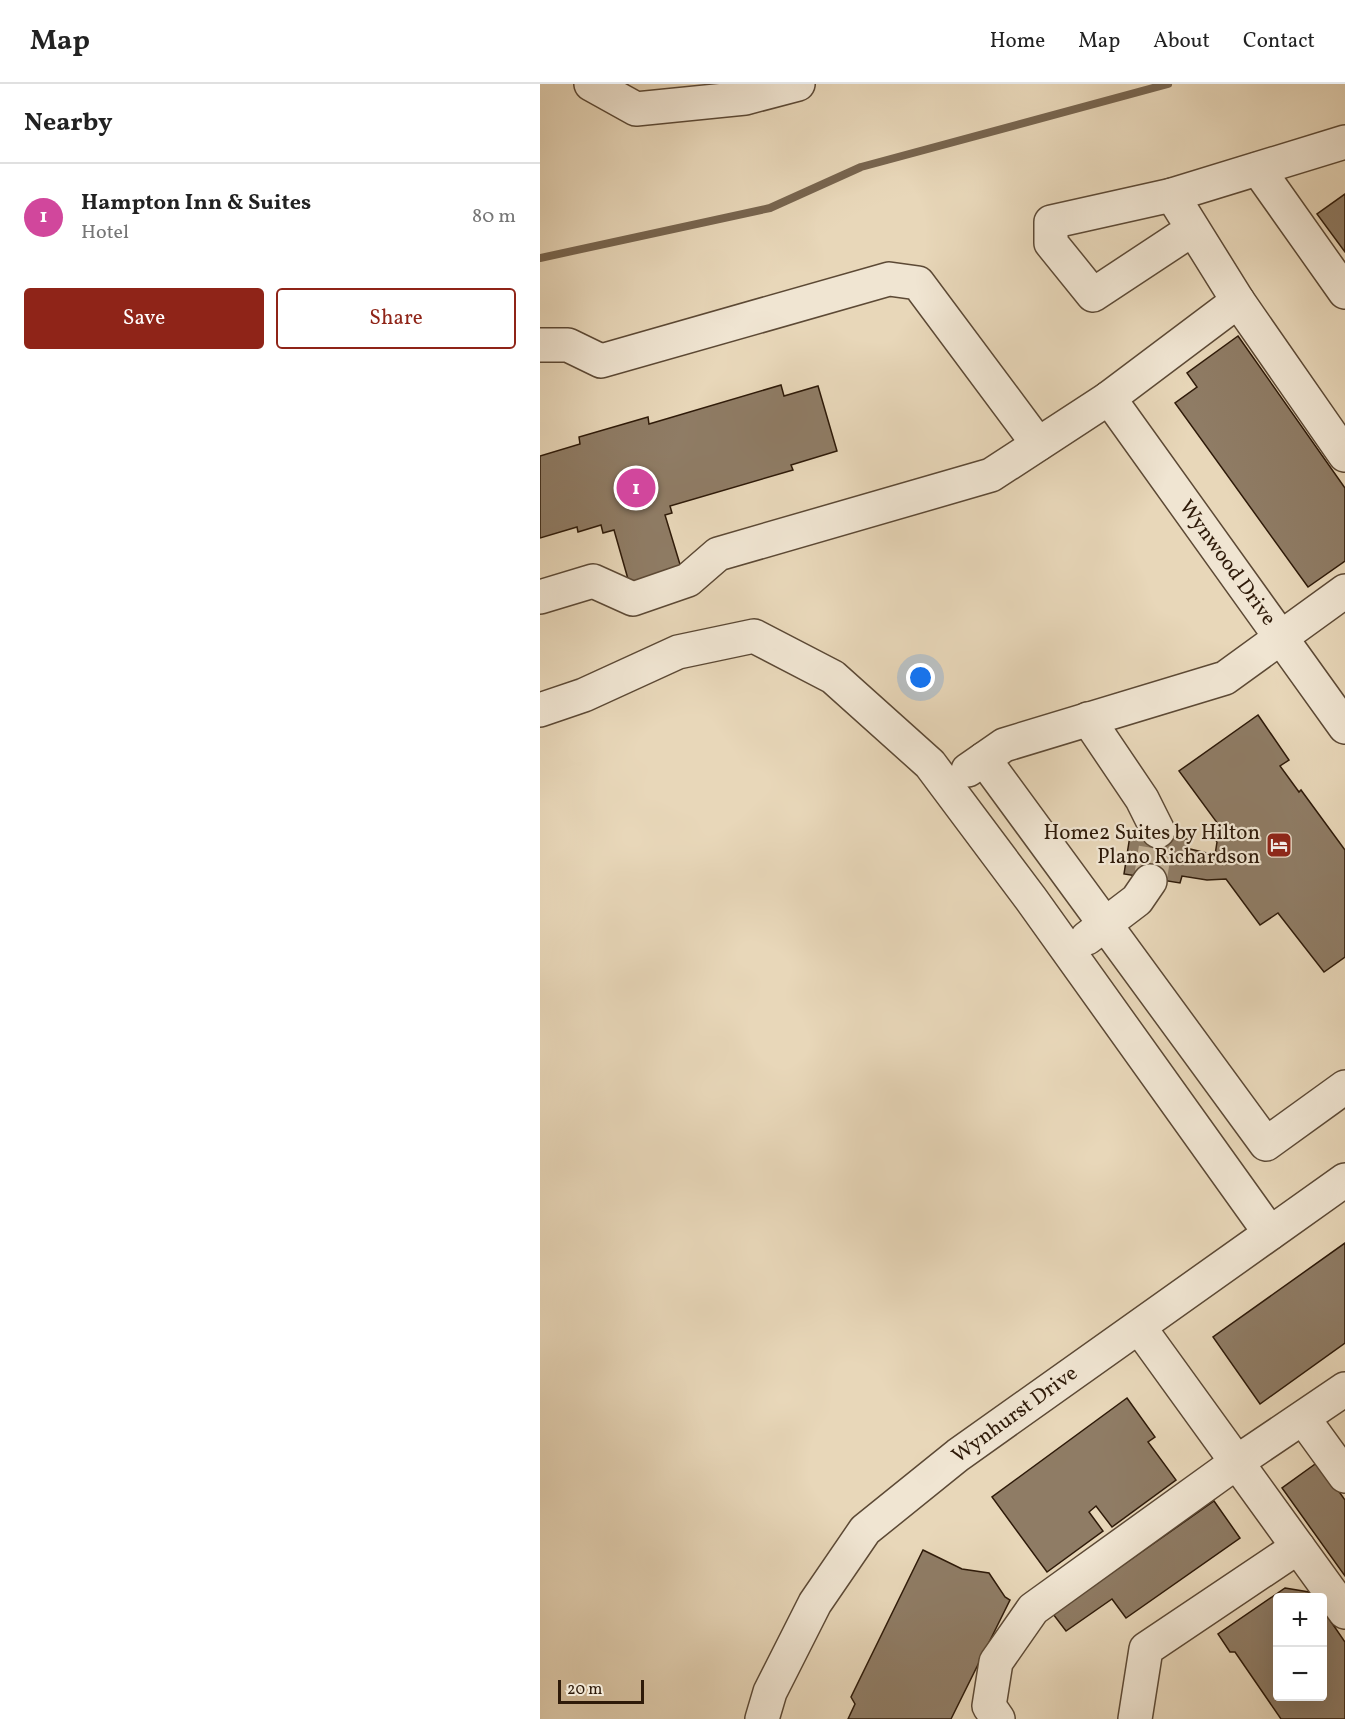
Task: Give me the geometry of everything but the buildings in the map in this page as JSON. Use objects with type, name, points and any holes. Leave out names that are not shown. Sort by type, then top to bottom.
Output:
[{"type":"street","points":[[591,84],[636,109],[745,98],[798,84]]},
{"type":"street","points":[[1193,229],[1094,295],[1051,243],[1051,222],[1172,195],[1345,142]]},
{"type":"street","points":[[1258,169],[1345,292]]},
{"type":"street","points":[[1172,195],[1238,301],[1345,455]]},
{"type":"street","points":[[540,345],[568,345],[601,361],[889,279],[918,283],[1038,444]]},
{"type":"street","points":[[540,597],[593,581],[633,599],[688,579],[718,554],[991,475],[1109,398],[1238,301]]},
{"type":"street","name":"Wynwood Drive","points":[[1109,398],[1345,727]]},
{"type":"street","points":[[946,785],[1004,745],[1225,678],[1345,591]]},
{"type":"street","points":[[540,710],[584,695],[678,652],[754,636],[833,677],[930,764],[1069,951],[1270,1233]]},
{"type":"street","points":[[1089,719],[1142,799],[1158,831]]},
{"type":"street","points":[[984,759],[1266,1144],[1345,1087]]},
{"type":"street","points":[[1069,951],[1137,900],[1150,881]]},
{"type":"street","name":"Wynhurst Drive","points":[[762,1719],[770,1692],[815,1603],[865,1530],[958,1455],[1345,1180]]},
{"type":"street","points":[[1139,1327],[1345,1612]]},
{"type":"street","points":[[998,1719],[989,1706],[996,1662],[1033,1609],[1237,1462],[1345,1389]]},
{"type":"street","points":[[1302,1418],[1345,1476]]},
{"type":"street","points":[[1135,1719],[1146,1649],[1298,1547]]},
{"type":"waterway","points":[[540,258],[770,208],[861,167],[1168,84]]},
{"type":"tunnel","points":[[1150,881],[1158,831]]},
{"type":"place","name":"Hampton Inn & Suites","points":[[636,488]]},
{"type":"place","name":"Home2 Suites by Hilton Plano Richardson","points":[[1279,845]]}]
